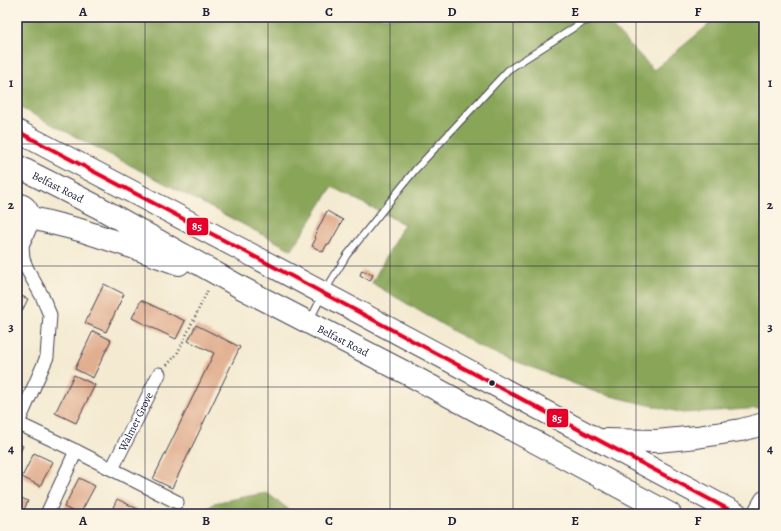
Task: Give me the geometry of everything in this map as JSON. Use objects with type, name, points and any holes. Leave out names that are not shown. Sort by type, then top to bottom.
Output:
[{"type":"highway","points":[[17,131],[737,514]]},
{"type":"highway","name":"Belfast Road","points":[[17,166],[100,208],[242,288],[670,514]]},
{"type":"highway","points":[[22,220],[80,230],[129,246],[242,288]]},
{"type":"highway","points":[[596,439],[657,441],[697,437],[741,430],[764,424]]},
{"type":"main road","points":[[756,514],[764,500]]},
{"type":"street","points":[[17,199],[22,200],[29,205],[33,213],[22,220],[30,231],[22,245],[23,259],[50,315],[47,357],[17,423],[176,502]]},
{"type":"street","name":"Walmer Grove","points":[[112,469],[159,374]]},
{"type":"street","points":[[47,514],[76,451]]},
{"type":"lane","points":[[308,322],[347,255],[415,170],[508,70],[581,22],[599,17]]},
{"type":"path","points":[[159,374],[176,354],[208,290]]},
{"type":"green space","points":[[17,17],[603,17],[654,70],[718,17],[764,17],[764,408],[683,413],[598,393],[482,348],[372,283],[404,224],[332,187],[292,250],[17,106]]},
{"type":"green space","points":[[267,493],[288,509],[288,514],[202,514],[214,503]]},
{"type":"building","points":[[327,211],[343,220],[329,245],[327,244],[323,252],[312,246],[316,238],[314,237]]},
{"type":"building","points":[[362,270],[373,275],[370,281],[360,275]]},
{"type":"building","points":[[104,284],[124,294],[106,332],[85,323]]},
{"type":"building","points":[[17,294],[28,299],[18,319],[17,319]]},
{"type":"building","points":[[141,300],[185,321],[176,339],[132,318]]},
{"type":"building","points":[[196,325],[240,347],[172,488],[153,479],[214,353],[188,341]]},
{"type":"building","points":[[93,331],[111,340],[93,378],[75,369]]},
{"type":"building","points":[[74,375],[95,385],[76,423],[55,413]]},
{"type":"building","points":[[17,443],[23,446],[17,459]]},
{"type":"building","points":[[34,453],[53,462],[40,486],[22,477]]},
{"type":"building","points":[[79,478],[95,486],[80,514],[78,514],[64,507]]},
{"type":"building","points":[[17,496],[28,501],[22,514],[17,514]]},
{"type":"building","points":[[117,499],[148,514],[110,514]]},
{"type":"transit line","name":"85","points":[[17,131],[737,514]]}]
